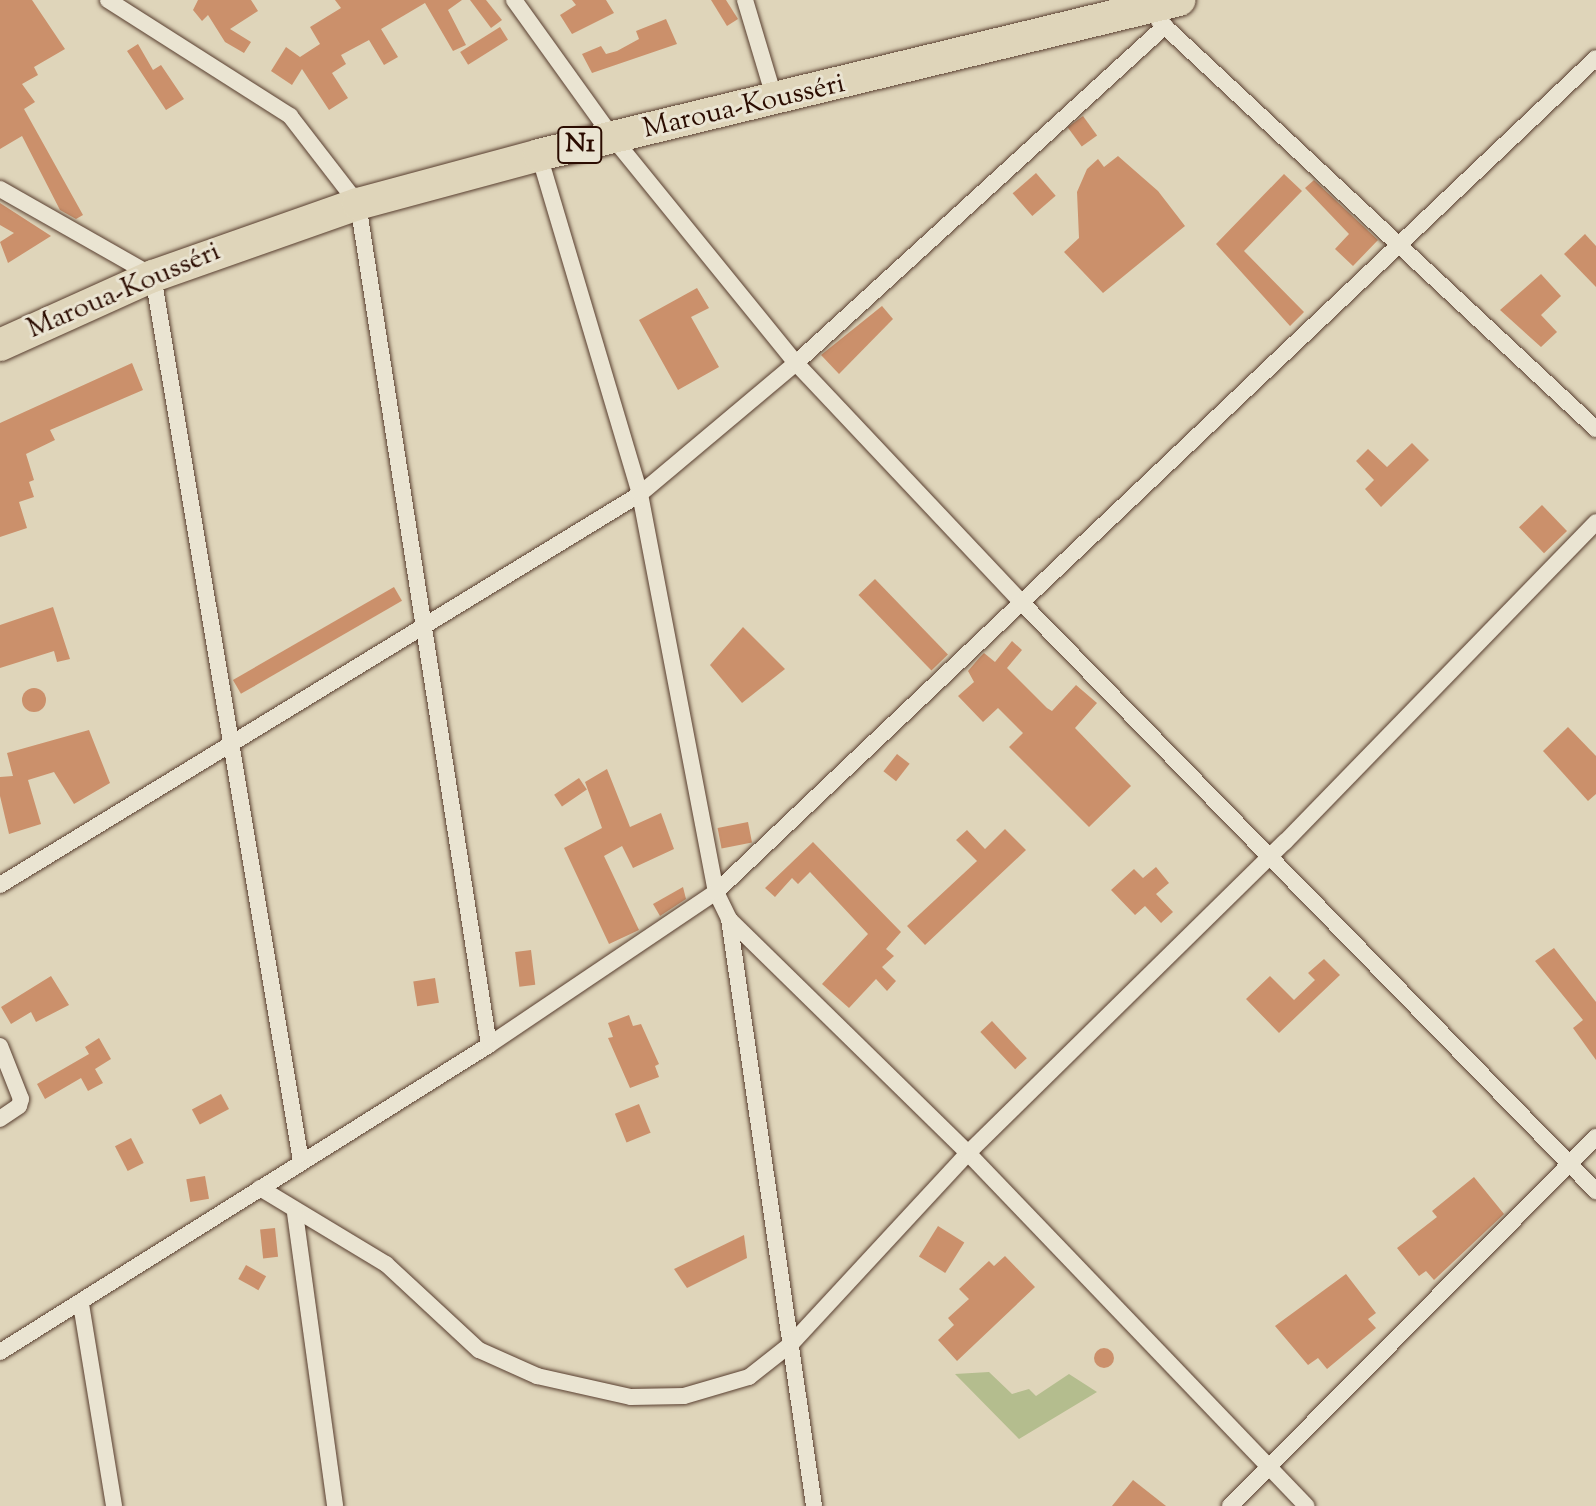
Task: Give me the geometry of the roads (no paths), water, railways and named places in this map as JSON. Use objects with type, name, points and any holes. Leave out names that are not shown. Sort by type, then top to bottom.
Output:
[{"type":"highway","name":"Maroua-Kousséri","points":[[0,345],[153,276],[358,204],[539,155],[1162,12]]},
{"type":"street","points":[[108,0],[290,116],[358,204],[489,1045]]},
{"type":"street","points":[[514,0],[613,138],[796,363],[1020,601],[1596,1191]]},
{"type":"street","points":[[745,0],[775,100]]},
{"type":"street","points":[[0,885],[640,494],[796,363],[1162,12],[1596,429]]},
{"type":"street","points":[[0,1352],[81,1304],[301,1161],[489,1045],[716,892],[1596,58]]},
{"type":"street","points":[[539,155],[640,494],[716,892],[729,919],[814,1506]]},
{"type":"street","points":[[0,189],[153,276],[229,747],[301,1161]]},
{"type":"street","points":[[260,1188],[295,1213],[386,1264],[479,1350],[537,1376],[594,1392],[684,1396],[718,1389],[749,1377],[792,1343],[968,1153],[1271,856],[1596,522]]},
{"type":"street","points":[[729,919],[968,1153],[1306,1506]]},
{"type":"street","points":[[0,1046],[21,1099],[19,1106],[0,1119]]},
{"type":"street","points":[[1230,1506],[1267,1465],[1570,1167],[1596,1137]]},
{"type":"street","points":[[295,1213],[335,1506]]},
{"type":"street","points":[[81,1304],[114,1506]]}]
